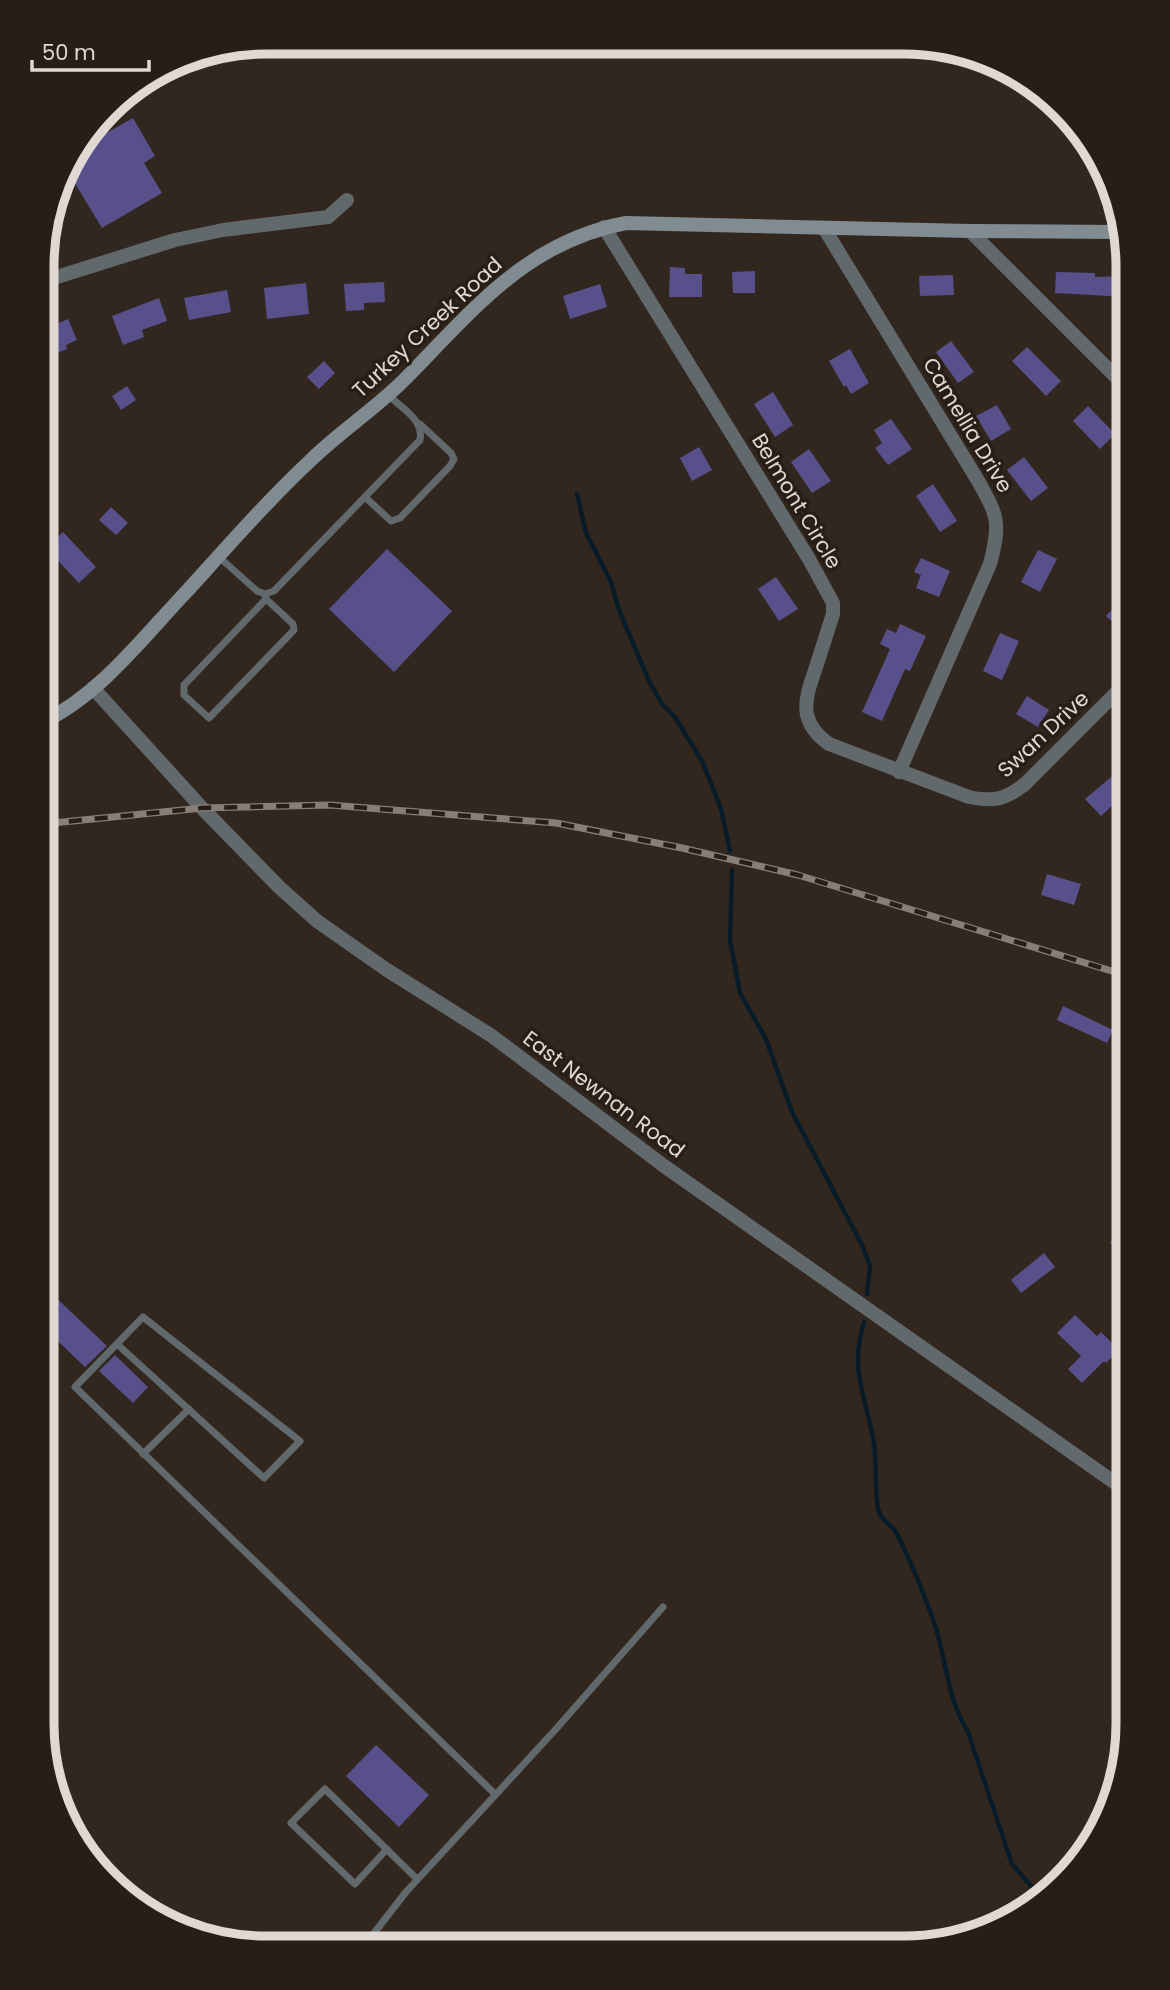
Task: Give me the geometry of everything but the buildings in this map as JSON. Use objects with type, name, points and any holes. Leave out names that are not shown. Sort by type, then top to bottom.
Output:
[{"type":"street","points":[[54,278],[175,240],[223,230],[328,217],[347,200]]},
{"type":"street","name":"Turkey Creek Road","points":[[54,715],[93,688],[310,461],[388,394],[488,294],[542,254],[570,239],[604,227],[626,223],[970,232],[1113,232]]},
{"type":"street","name":"Belmont Circle","points":[[604,227],[809,559],[833,603],[833,614],[806,694],[808,722],[819,737],[829,744],[899,772]]},
{"type":"street","name":"Camellia Drive","points":[[824,228],[977,479],[994,510],[998,533],[990,564],[899,772]]},
{"type":"street","points":[[970,232],[1116,377]]},
{"type":"street","name":"East Newnan Road","points":[[93,688],[202,808],[279,887],[317,921],[387,970],[492,1036],[664,1166],[1115,1483]]},
{"type":"street","name":"Swan Drive","points":[[899,772],[983,800],[1012,795],[1116,694]]},
{"type":"lane","points":[[365,497],[391,521],[400,517],[454,459],[451,453],[388,394]]},
{"type":"lane","points":[[219,557],[265,597],[293,624],[294,631],[209,718],[184,695],[184,685],[265,597],[274,591],[420,440],[422,430],[417,421]]},
{"type":"lane","points":[[117,1344],[264,1478],[300,1441],[143,1317],[117,1344],[75,1388],[495,1794]]},
{"type":"lane","points":[[143,1454],[189,1409]]},
{"type":"lane","points":[[372,1936],[417,1879],[663,1608]]},
{"type":"lane","points":[[387,1849],[355,1884],[291,1823],[325,1789],[387,1849],[417,1879]]},
{"type":"waterway","points":[[577,494],[586,533],[611,582],[619,610],[649,681],[703,763],[721,809],[730,851]]},
{"type":"waterway","points":[[732,870],[730,940],[740,993],[766,1039],[792,1112],[862,1245],[870,1266],[867,1294]]},
{"type":"waterway","points":[[864,1322],[858,1369],[874,1443],[879,1512],[896,1532],[926,1601],[956,1706],[968,1732],[1012,1864],[1035,1890]]},
{"type":"railway","points":[[54,823],[202,808],[330,805],[556,823],[798,875],[1116,972]]}]
